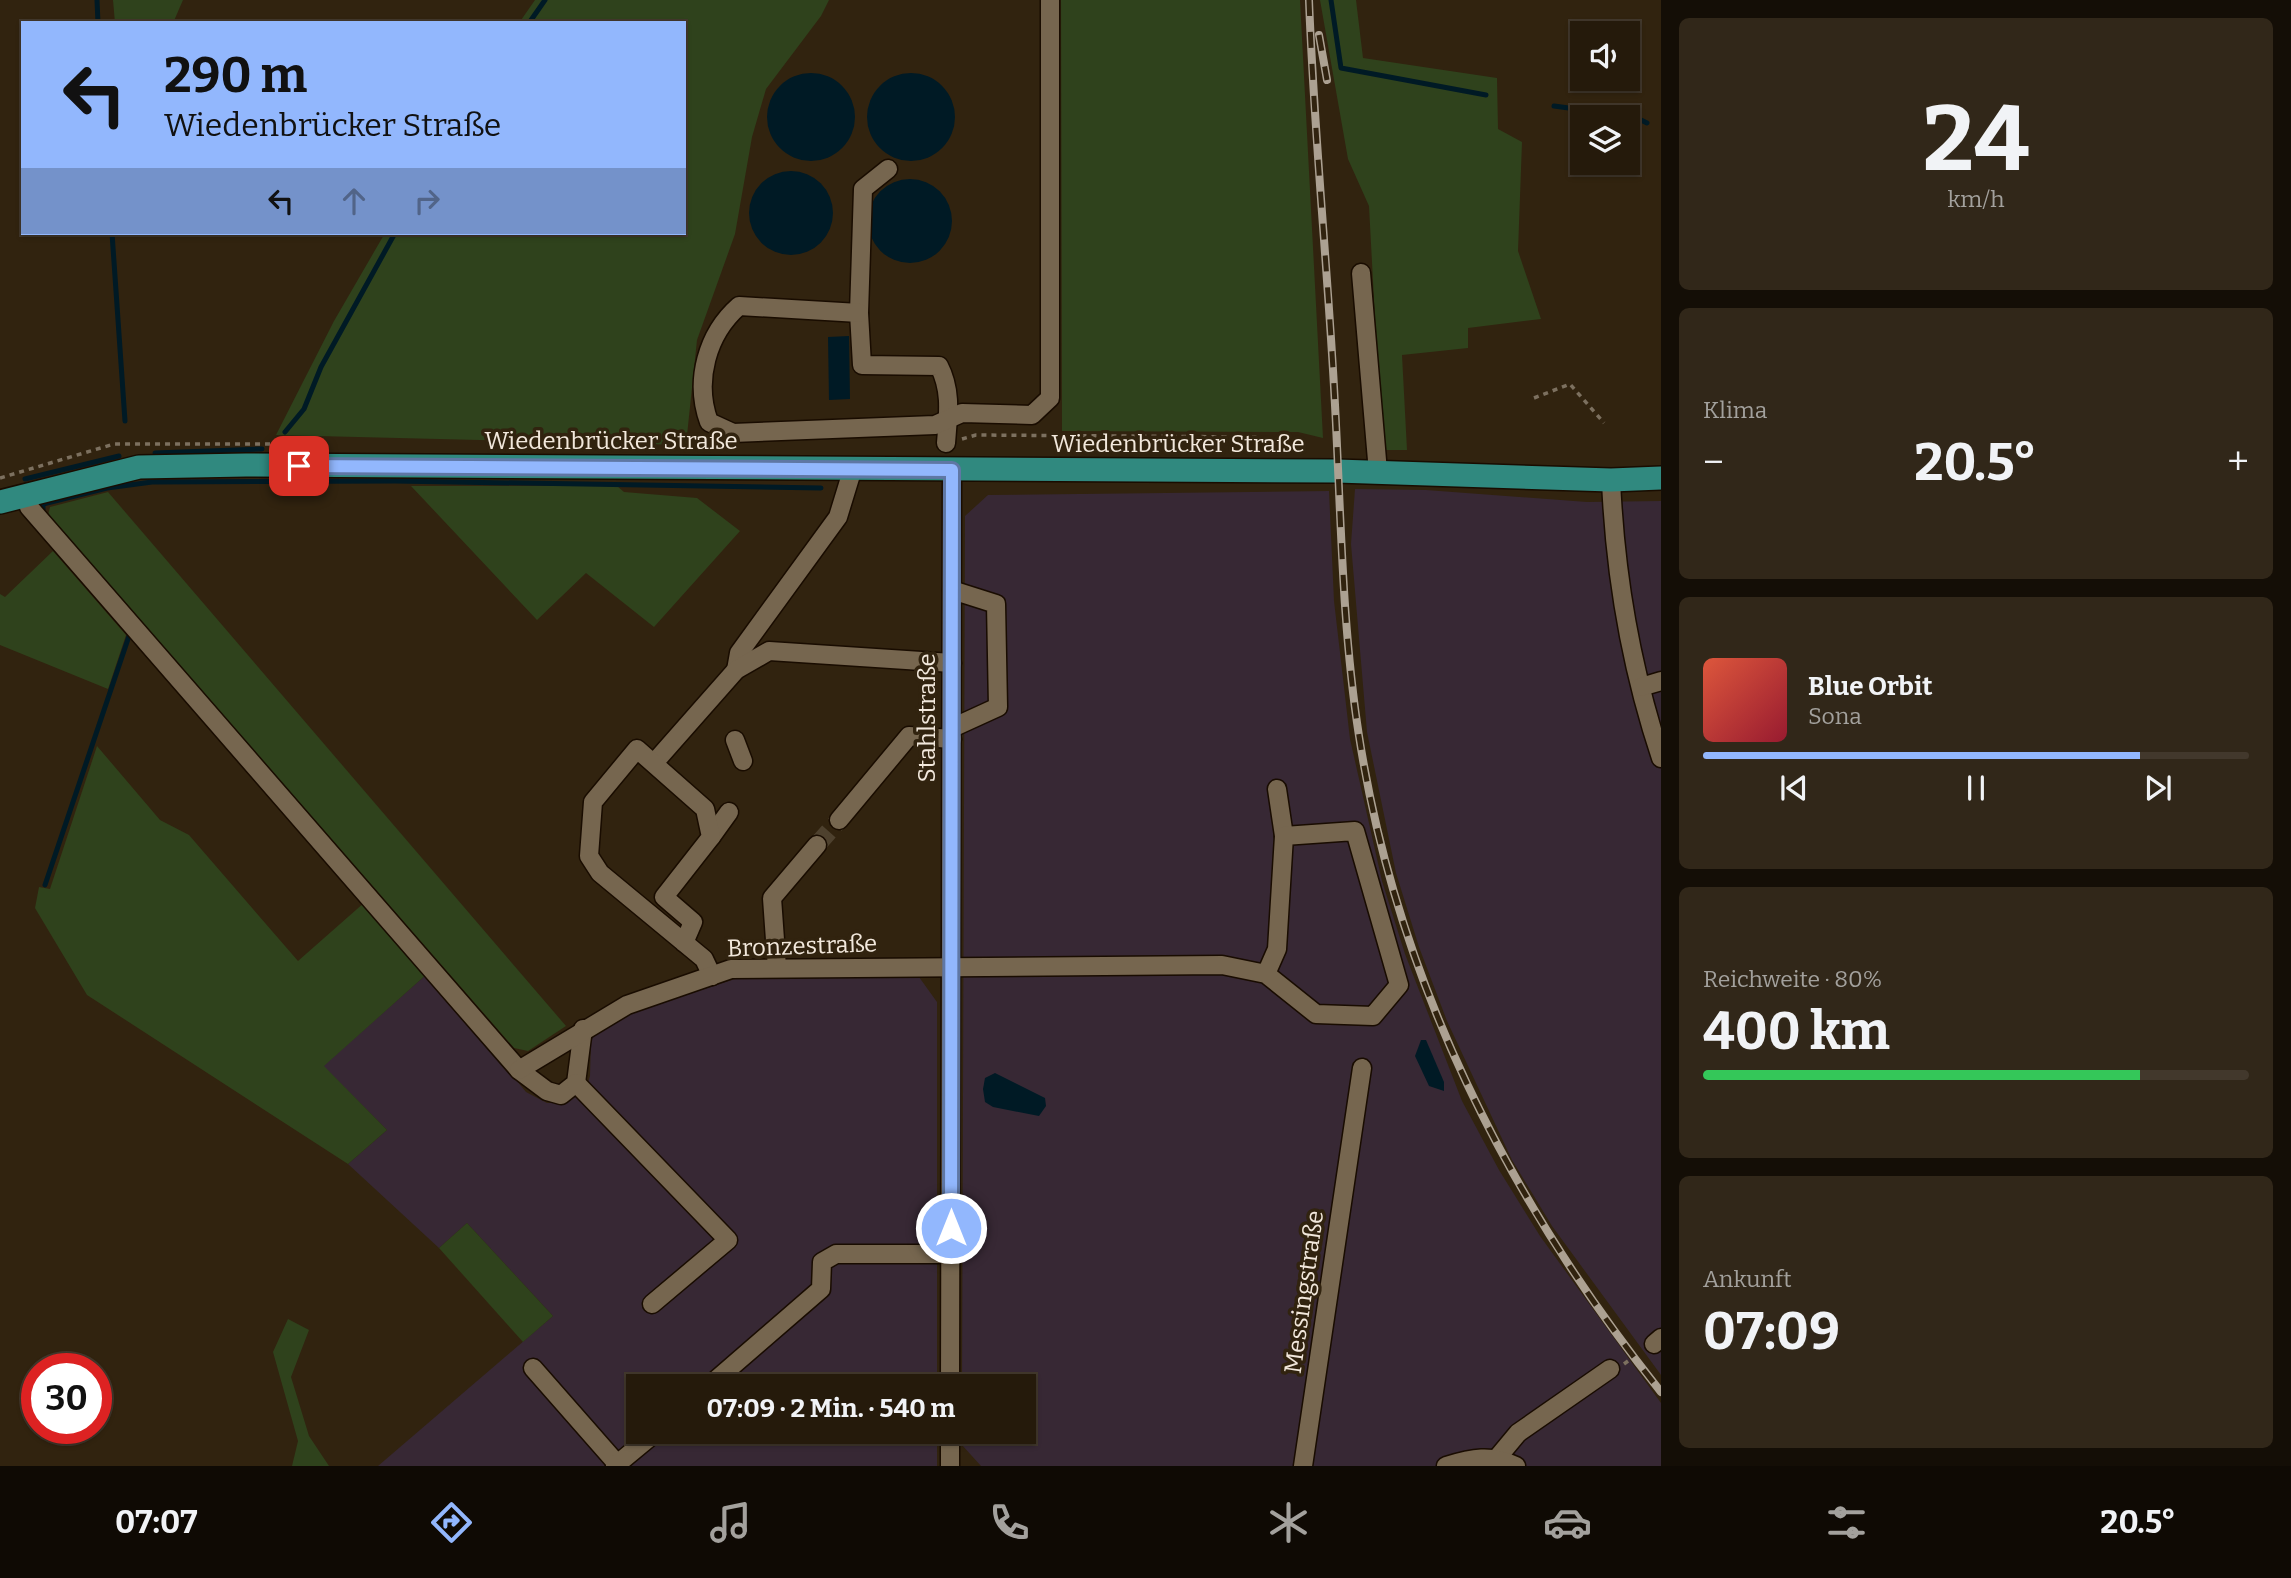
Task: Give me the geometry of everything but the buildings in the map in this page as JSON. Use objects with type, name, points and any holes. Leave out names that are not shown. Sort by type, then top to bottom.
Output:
[{"type":"main road","name":"Wiedenbrücker Straße","points":[[0,502],[139,467],[853,468],[1377,472],[1611,480],[1661,478]]},
{"type":"street","points":[[859,313],[738,306],[721,322],[705,361],[703,405],[709,422],[733,433],[935,425],[962,413],[1031,415],[1050,398],[1050,0]]},
{"type":"street","points":[[888,169],[863,189],[859,313],[862,365],[939,366],[945,377],[950,402],[946,443]]},
{"type":"street","points":[[1361,273],[1377,472]]},
{"type":"street","points":[[736,670],[739,653],[838,517],[853,468]]},
{"type":"street","name":"Stahlstraße","points":[[950,1374],[952,470]]},
{"type":"street","points":[[1611,480],[1613,529],[1628,640],[1661,758]]},
{"type":"street","points":[[26,495],[29,507],[519,1070],[547,1091],[561,1095],[576,1083],[583,1029]]},
{"type":"street","points":[[839,820],[909,736],[952,733],[998,707],[996,604],[952,590]]},
{"type":"street","points":[[654,763],[736,670],[769,651],[952,663]]},
{"type":"street","points":[[1641,687],[1661,681]]},
{"type":"street","points":[[736,740],[743,761]]},
{"type":"street","points":[[711,837],[705,809],[637,749],[593,802],[589,856],[600,873],[704,959],[712,976]]},
{"type":"street","points":[[1266,974],[1277,949],[1284,836],[1277,789]]},
{"type":"street","points":[[684,943],[693,922],[664,897],[729,812]]},
{"type":"street","points":[[952,967],[1222,965],[1266,974],[1315,1014],[1373,1016],[1399,985],[1355,831],[1284,836]]},
{"type":"street","points":[[777,968],[772,898],[817,845]]},
{"type":"street","name":"Bronzestraße","points":[[519,1070],[583,1029],[627,1005],[732,969],[952,967]]},
{"type":"street","name":"Messingstraße","points":[[1303,1466],[1362,1068]]},
{"type":"street","points":[[576,1083],[729,1240],[652,1304]]},
{"type":"street","points":[[723,1374],[821,1289],[822,1262],[836,1254],[951,1254]]},
{"type":"street","points":[[533,1368],[617,1465],[642,1444]]},
{"type":"street","points":[[1498,1457],[1518,1433],[1610,1369]]},
{"type":"street","points":[[950,1444],[950,1466]]},
{"type":"street","points":[[1446,1466],[1475,1458],[1498,1457],[1516,1466]]},
{"type":"path","points":[[1534,398],[1570,384],[1604,423]]},
{"type":"path","points":[[946,443],[976,435],[1255,437],[1312,451]]},
{"type":"path","points":[[1610,1369],[1621,1367],[1632,1356],[1657,1341]]},
{"type":"shaded area","points":[[1355,489],[1426,490],[1587,502],[1661,501],[1661,1375],[1552,1226],[1512,1160],[1447,1021],[1419,947],[1396,873],[1367,732],[1351,544]]},
{"type":"shaded area","points":[[1329,491],[1334,601],[1350,739],[1382,881],[1405,954],[1462,1101],[1499,1170],[1540,1236],[1661,1403],[1661,1466],[981,1466],[962,1445],[1036,1444],[1036,1374],[962,1374],[965,516],[988,495]]},
{"type":"shaded area","points":[[428,973],[526,1092],[547,1103],[565,1103],[586,1089],[590,1076],[591,1041],[596,1032],[630,1013],[738,978],[919,977],[937,1002],[937,1374],[626,1374],[626,1444],[937,1444],[937,1466],[378,1466],[553,1316],[467,1223],[439,1248],[348,1164],[387,1130],[323,1066]]},
{"type":"green space","points":[[113,0],[183,0],[174,21],[115,21]]},
{"type":"green space","points":[[535,0],[829,0],[821,16],[766,89],[752,137],[735,234],[697,340],[686,445],[276,435],[334,321],[384,235],[686,235],[686,21],[520,21]]},
{"type":"green space","points":[[1061,0],[1300,0],[1323,438],[1298,432],[1062,431]]},
{"type":"green space","points":[[1320,0],[1356,0],[1363,58],[1497,78],[1498,129],[1522,142],[1518,251],[1541,319],[1468,328],[1468,348],[1402,355],[1407,450],[1382,450],[1369,206],[1348,159]]},
{"type":"green space","points":[[411,486],[617,486],[624,492],[697,498],[740,531],[654,627],[586,573],[537,620]]},
{"type":"green space","points":[[108,492],[566,1026],[528,1051],[514,1048],[48,515],[50,507]]},
{"type":"green space","points":[[53,551],[126,635],[108,689],[0,645],[0,594],[5,597]]},
{"type":"green space","points":[[97,746],[160,820],[189,835],[298,961],[365,902],[428,973],[324,1066],[387,1130],[348,1164],[87,995],[35,908],[39,887],[50,889]]},
{"type":"green space","points":[[467,1223],[553,1316],[523,1342],[439,1248]]},
{"type":"green space","points":[[288,1319],[309,1330],[291,1377],[309,1436],[329,1466],[292,1466],[298,1441],[273,1352]]},
{"type":"water","points":[[811,73],[836,80],[848,92],[855,117],[848,142],[836,154],[811,161],[786,154],[774,142],[767,117],[774,92],[786,80]]},
{"type":"water","points":[[911,73],[928,76],[942,86],[952,100],[955,117],[952,134],[942,148],[928,158],[911,161],[894,158],[880,148],[870,134],[867,117],[870,100],[880,86],[894,76]]},
{"type":"water","points":[[791,171],[814,178],[826,190],[833,213],[826,236],[814,248],[791,255],[768,248],[756,236],[749,213],[756,190],[768,178]]},
{"type":"water","points":[[910,179],[933,186],[945,198],[952,221],[945,244],[933,256],[910,263],[887,256],[875,244],[868,221],[875,198],[887,186]]},
{"type":"water","points":[[849,336],[850,399],[829,400],[828,337]]},
{"type":"water","points":[[1421,1040],[1426,1040],[1444,1082],[1444,1091],[1429,1086],[1415,1056]]},
{"type":"water","points":[[995,1073],[1045,1098],[1046,1106],[1039,1116],[993,1107],[985,1102],[985,1078]]},
{"type":"waterway","points":[[97,0],[98,21]]},
{"type":"waterway","points":[[530,21],[545,0]]},
{"type":"waterway","points":[[1331,0],[1341,68],[1486,95]]},
{"type":"waterway","points":[[1554,106],[1635,117],[1647,123]]},
{"type":"waterway","points":[[112,235],[125,421]]},
{"type":"waterway","points":[[285,432],[304,409],[321,367],[394,235]]},
{"type":"waterway","points":[[155,453],[262,449]]},
{"type":"waterway","points":[[25,479],[119,456]]},
{"type":"waterway","points":[[43,513],[43,504],[107,488],[152,482],[395,481],[821,488]]},
{"type":"waterway","points":[[45,885],[129,636]]},
{"type":"tunnel","points":[[817,845],[839,820]]},
{"type":"railway","points":[[1309,0],[1346,613],[1353,695],[1377,826],[1401,914],[1431,1000],[1467,1084],[1508,1164],[1555,1243],[1606,1319],[1661,1392]]},
{"type":"railway","points":[[1319,35],[1327,80]]},
{"type":"route","points":[[299,466],[952,470],[951,1228]]}]
